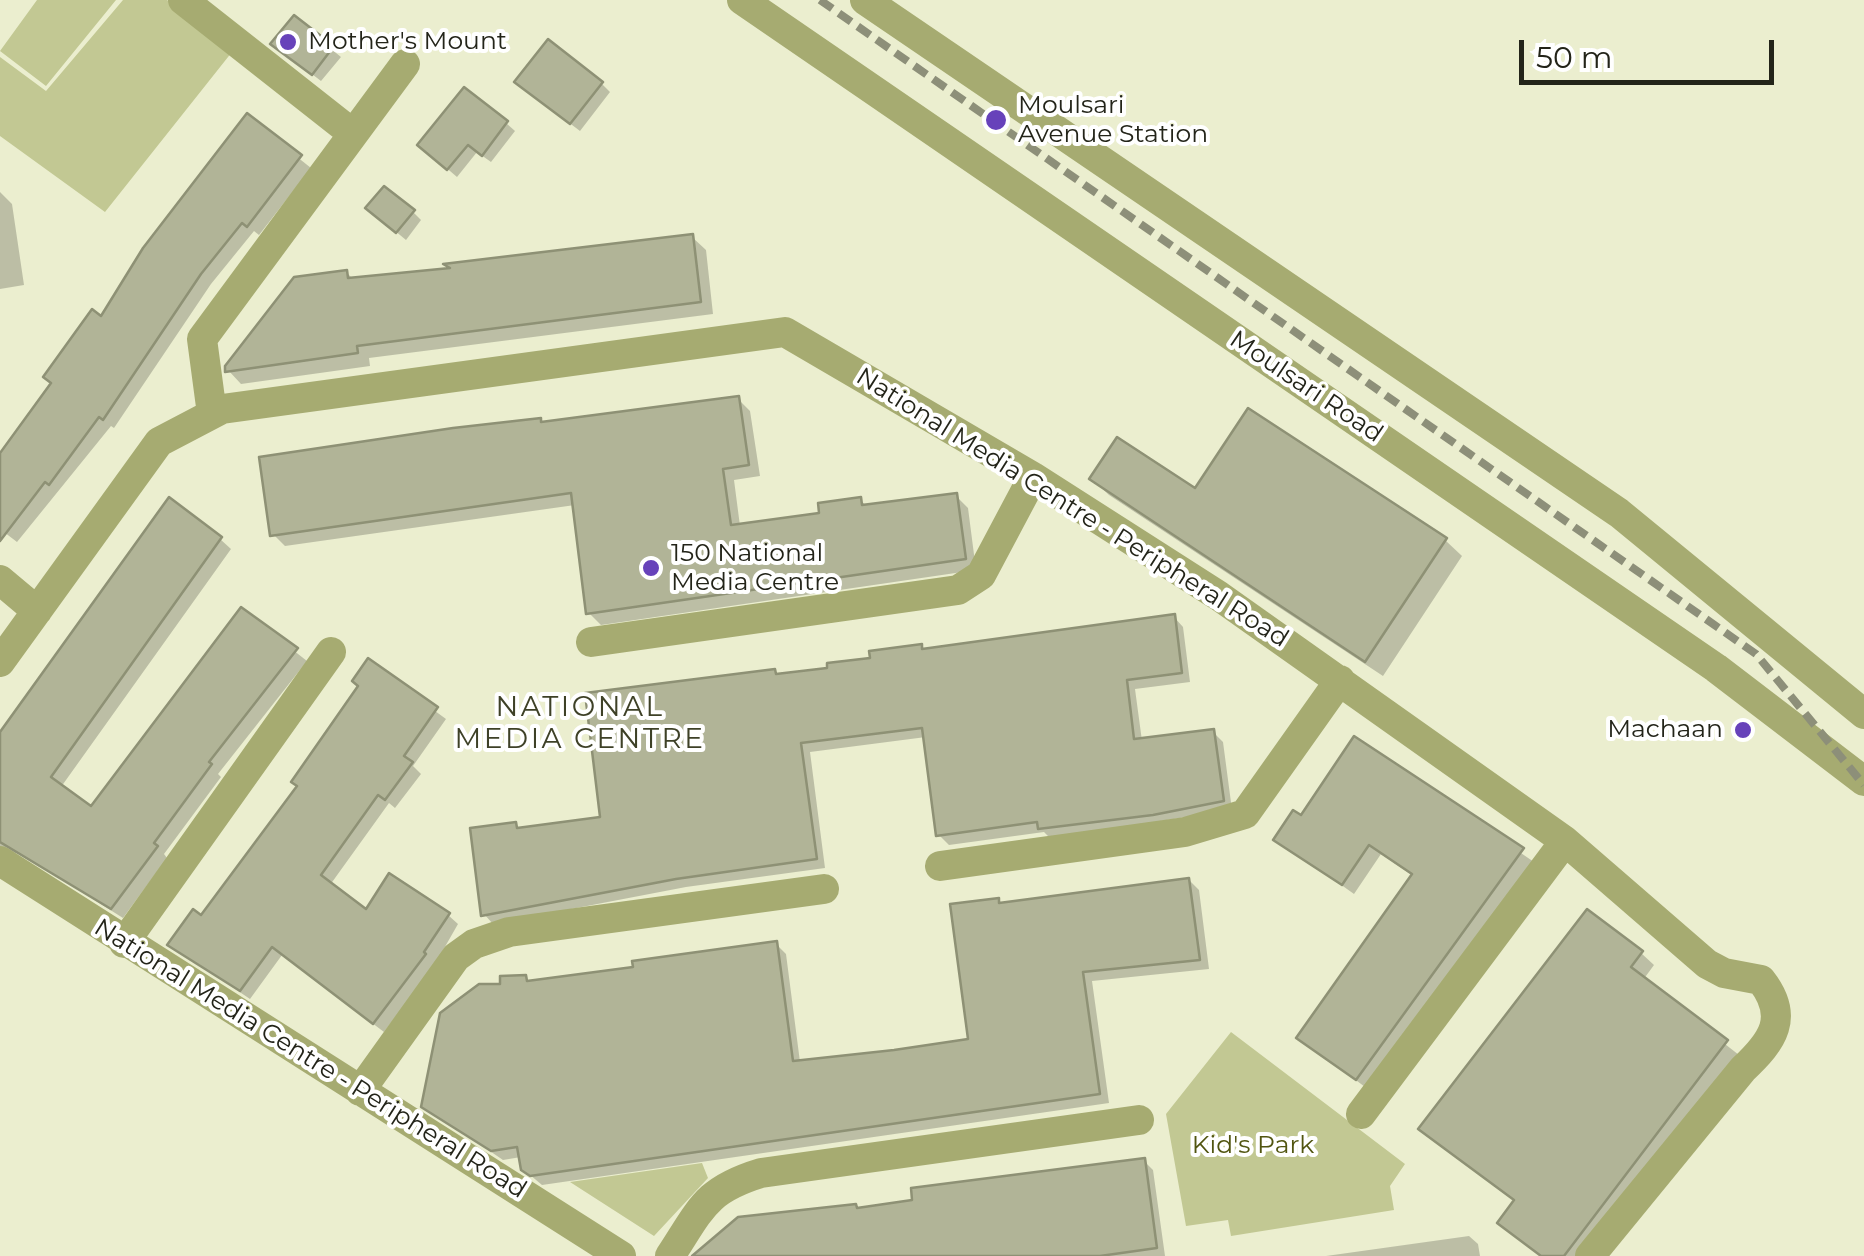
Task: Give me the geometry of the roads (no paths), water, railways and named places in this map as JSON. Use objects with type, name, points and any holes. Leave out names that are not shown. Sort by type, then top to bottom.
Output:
[{"type":"street","points":[[183,0],[352,133]]},
{"type":"street","name":"Moulsari Road","points":[[742,0],[1700,657],[1864,781]]},
{"type":"street","points":[[865,0],[1620,513],[1864,714]]},
{"type":"street","points":[[212,414],[202,339],[404,64]]},
{"type":"street","name":"National Media Centre - Peripheral Road","points":[[0,662],[159,442],[212,414],[785,332],[1034,477],[1340,680],[1565,841],[1707,964],[1724,973],[1760,980],[1777,1007],[1778,1025],[1769,1045],[1743,1069],[1590,1256]]},
{"type":"street","points":[[592,642],[958,590],[981,575],[1034,477]]},
{"type":"street","points":[[0,580],[37,610]]},
{"type":"street","points":[[124,943],[332,652]]},
{"type":"street","points":[[940,866],[1185,832],[1236,820],[1245,814],[1340,680]]},
{"type":"street","points":[[1361,1114],[1565,841]]},
{"type":"street","name":"National Media Centre - Peripheral Road","points":[[0,861],[621,1256]]},
{"type":"street","points":[[360,1090],[456,956],[474,944],[549,926],[824,889]]},
{"type":"street","points":[[670,1256],[702,1208],[724,1184],[761,1173],[1139,1120]]},
{"type":"railway","points":[[820,0],[1756,654],[1864,785]]},
{"type":"place","name":"Mother's Mount","points":[[288,42]]},
{"type":"place","name":"Moulsari Avenue Station","points":[[996,120]]},
{"type":"place","name":"150 National Media Centre","points":[[651,568]]},
{"type":"place","name":"Machaan","points":[[1743,730]]},
{"type":"district","name":"NATIONAL MEDIA CENTRE","points":[[580,724]]},
{"type":"park label","name":"Kid's Park","points":[[1253,1146]]}]
